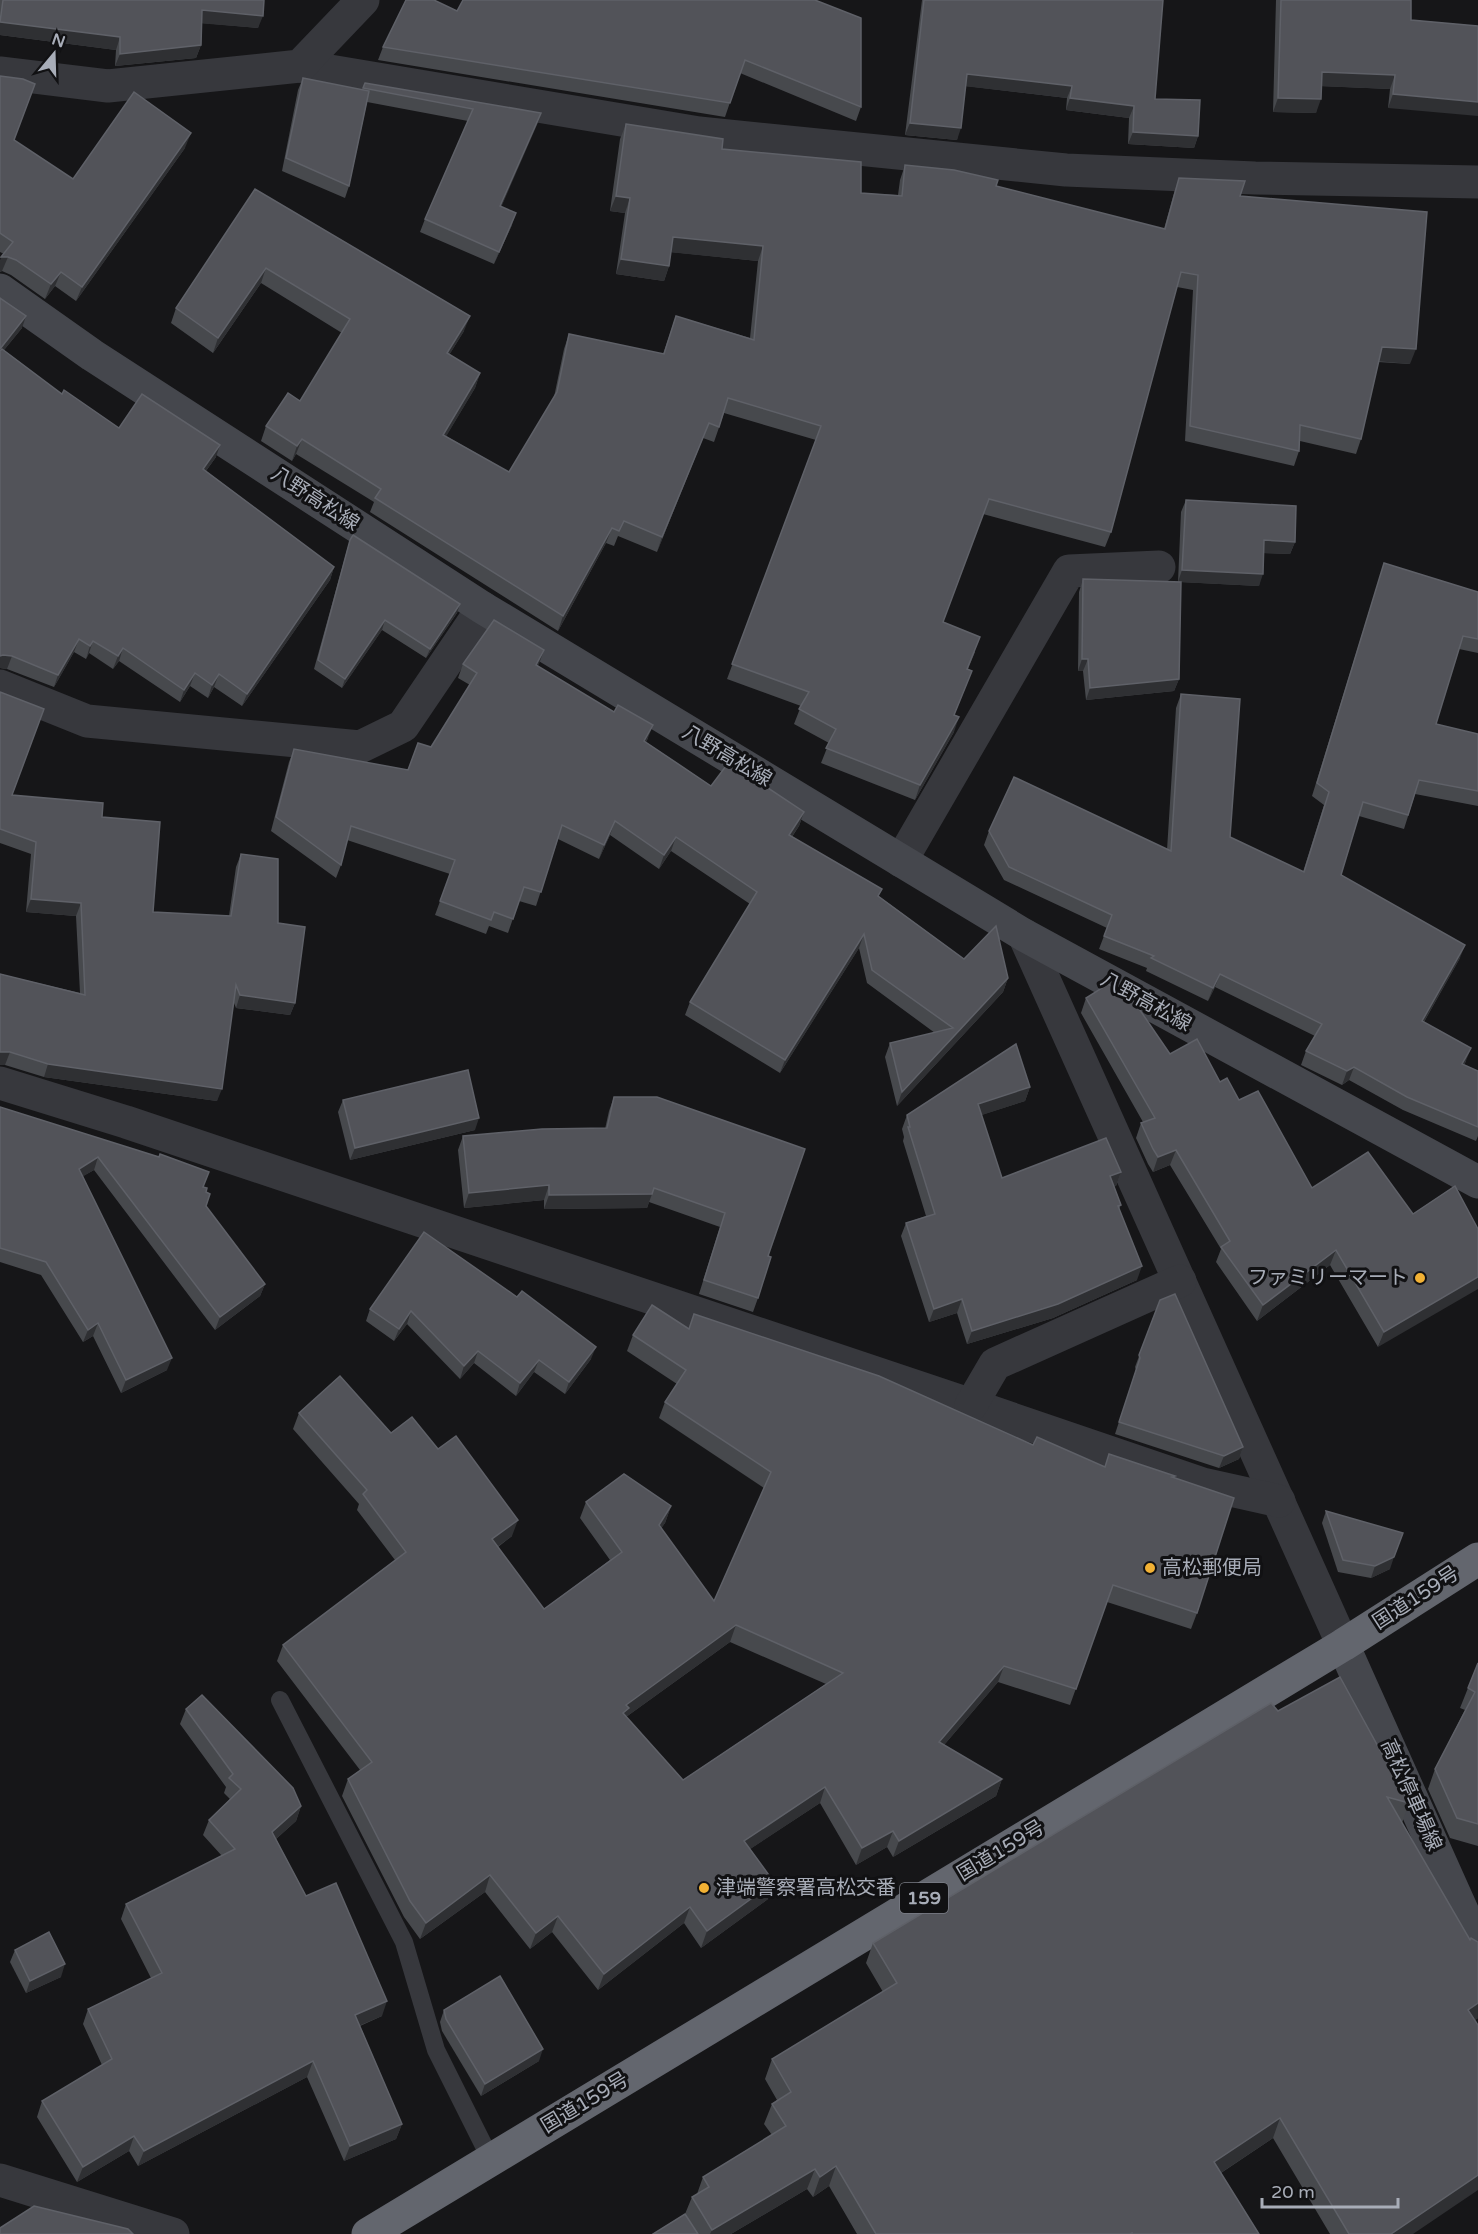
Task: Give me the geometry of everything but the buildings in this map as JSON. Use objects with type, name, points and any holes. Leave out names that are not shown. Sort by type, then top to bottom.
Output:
[{"type":"highway","name":"国道159号","points":[[368,2234],[1343,1645],[1478,1558]]},
{"type":"main road","name":"八野高松線","points":[[0,290],[92,354],[483,608],[901,861],[1024,935],[1478,1182]]},
{"type":"main road","name":"高松停車場線","points":[[1343,1645],[1478,1946]]},
{"type":"street","points":[[300,66],[363,0]]},
{"type":"street","points":[[0,73],[108,86],[300,66],[699,133],[1066,170],[1255,178],[1478,182]]},
{"type":"street","points":[[901,861],[1069,571],[1159,567]]},
{"type":"street","points":[[0,686],[87,721],[360,747],[403,726],[483,608]]},
{"type":"street","points":[[1024,935],[1343,1645]]},
{"type":"street","points":[[0,1083],[126,1122],[1203,1485],[1279,1501]]},
{"type":"street","points":[[971,1405],[994,1364],[1180,1281]]},
{"type":"street","points":[[0,2180],[173,2234]]},
{"type":"lane","points":[[280,1700],[404,1942],[436,2050],[491,2160]]},
{"type":"place","name":"ファミリーマート","points":[[1420,1278]]},
{"type":"place","name":"高松郵便局","points":[[1150,1568]]},
{"type":"place","name":"津端警察署高松交番","points":[[704,1888]]}]
